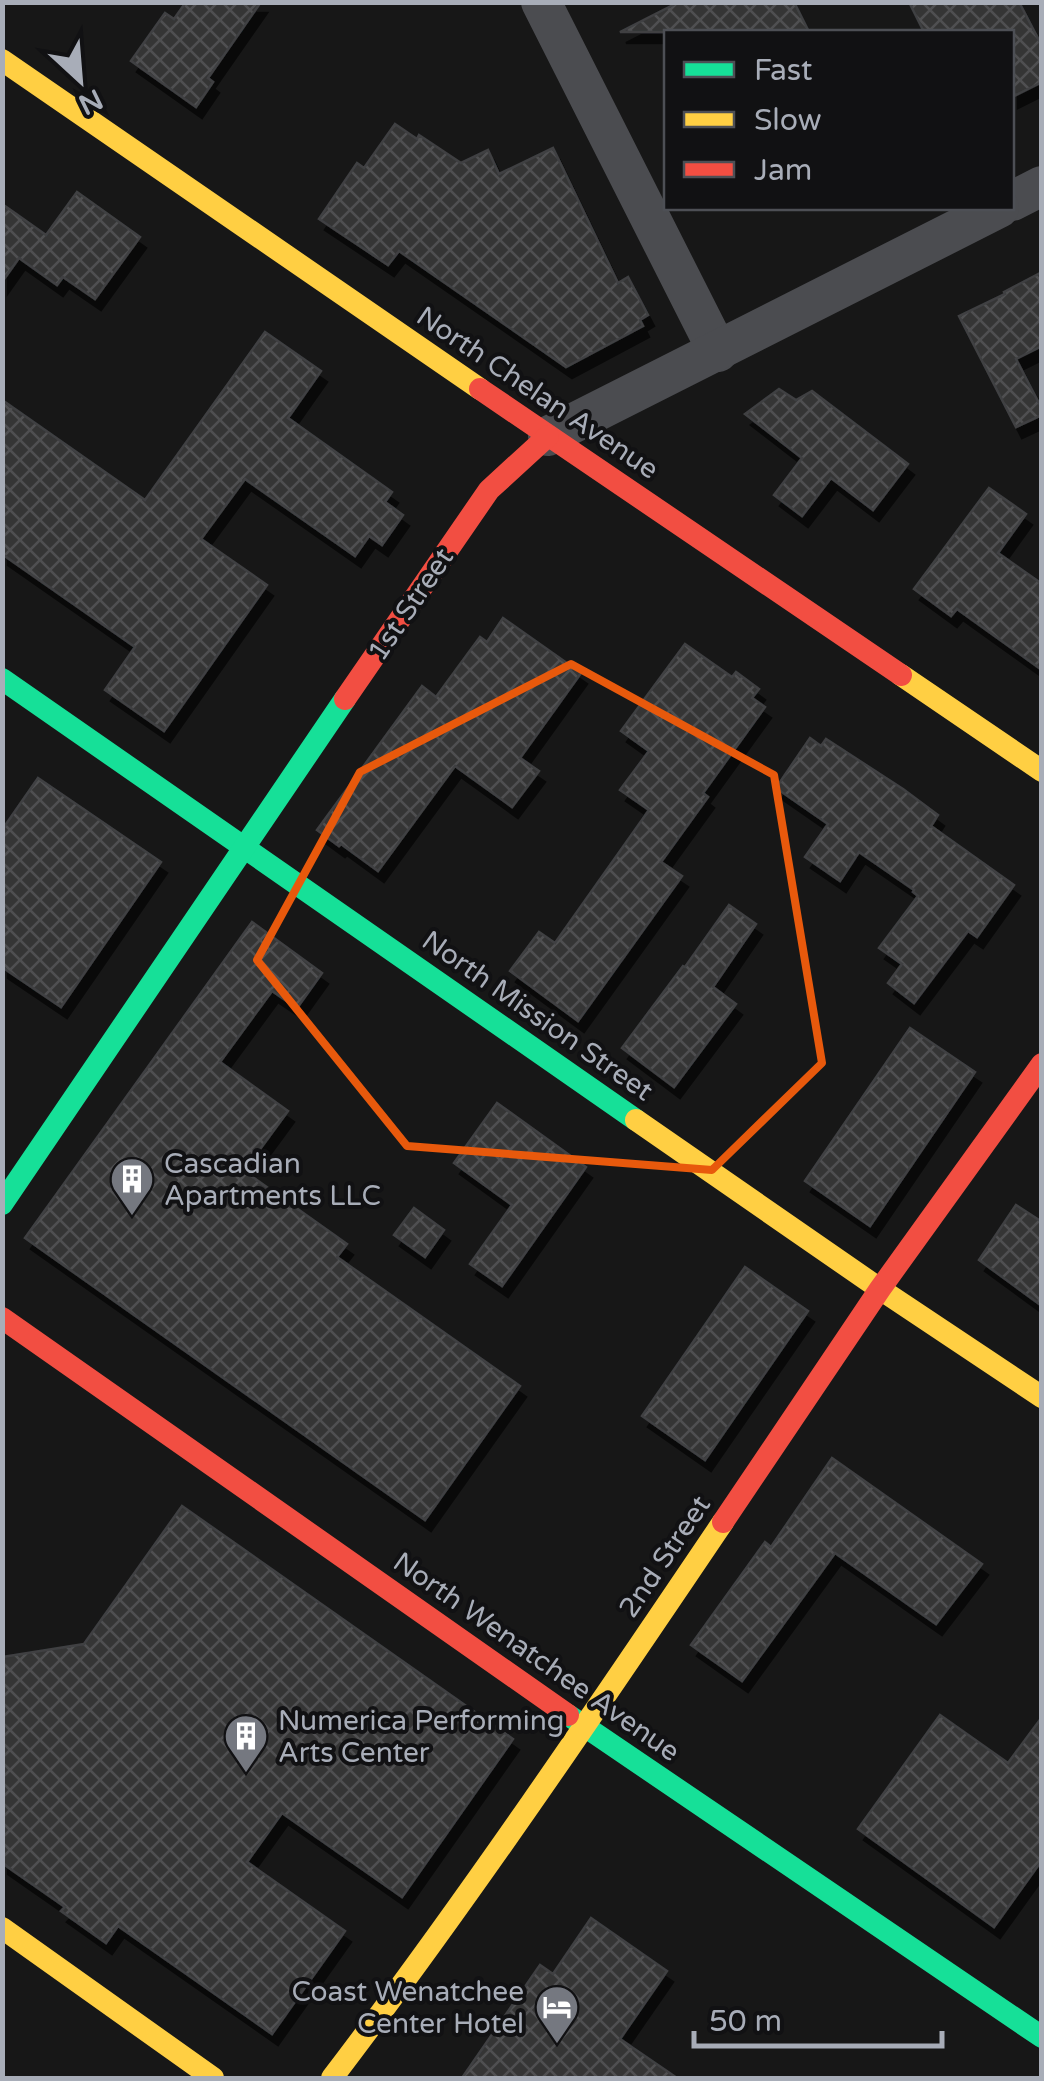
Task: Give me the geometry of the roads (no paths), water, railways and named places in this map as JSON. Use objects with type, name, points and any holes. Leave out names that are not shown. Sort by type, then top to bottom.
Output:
[{"type":"main road","name":"North Chelan Avenue","points":[[2,60],[1042,771]]},
{"type":"main road","name":"1st Street","points":[[2,1204],[489,490],[548,436]]},
{"type":"main road","name":"North Mission Street","points":[[2,679],[880,1289],[1042,1397]]},
{"type":"main road","name":"2nd Street","points":[[332,2078],[418,1964],[585,1727],[880,1289],[1042,1064]]},
{"type":"main road","name":"North Wenatchee Avenue","points":[[2,1318],[585,1727],[1042,2037]]},
{"type":"main road","points":[[2,1928],[214,2078]]},
{"type":"street","points":[[541,2],[718,352]]},
{"type":"street","points":[[1014,200],[1042,186]]},
{"type":"street","name":"1st Street","points":[[548,436],[995,210]]},
{"type":"place","name":"Cascadian Apartments LLC","points":[[132,1217]]},
{"type":"place","name":"Numerica Performing Arts Center","points":[[246,1774]]},
{"type":"place","name":"Coast Wenatchee Center Hotel","points":[[557,2045]]}]
